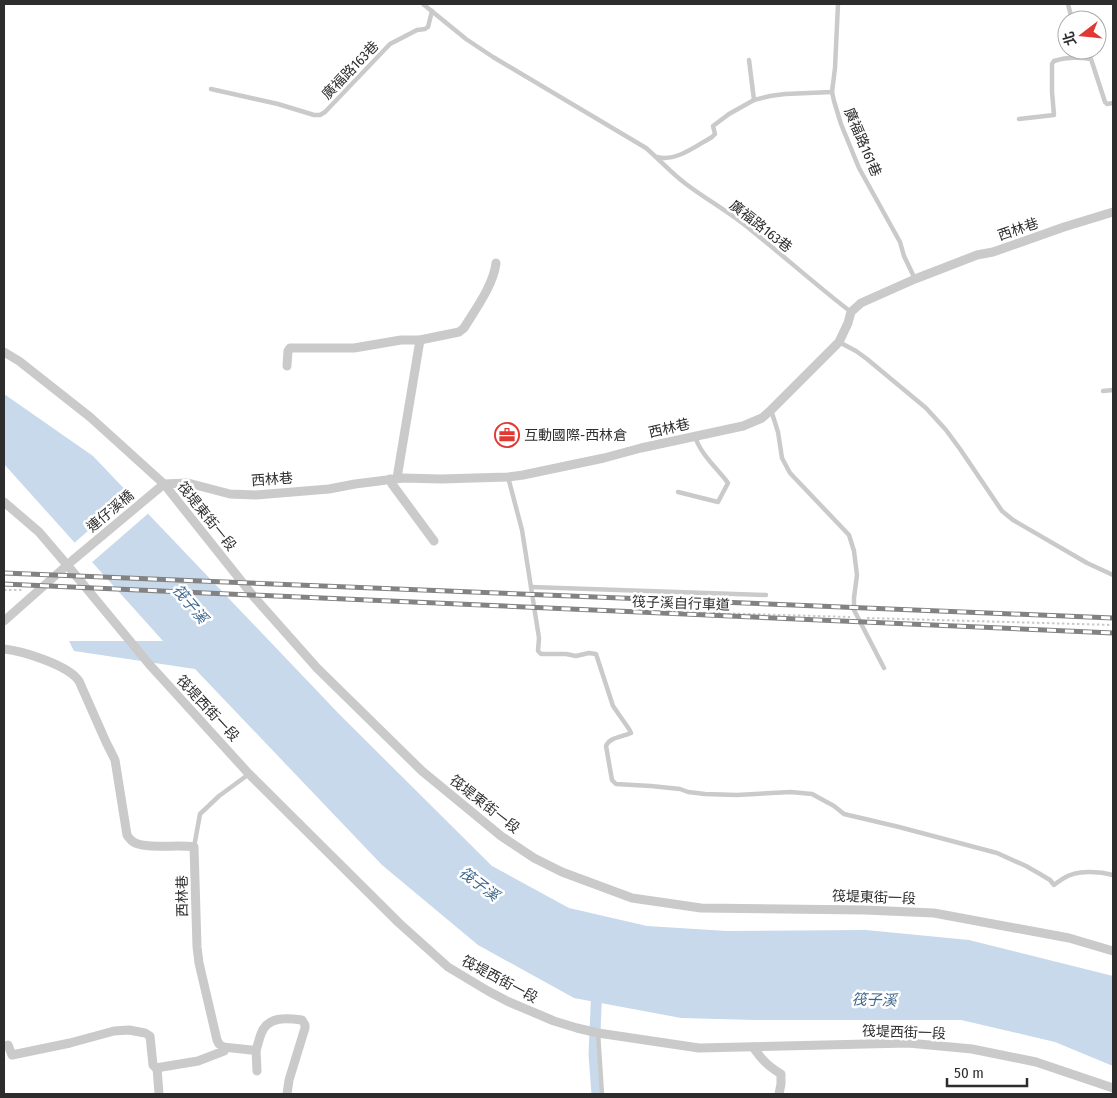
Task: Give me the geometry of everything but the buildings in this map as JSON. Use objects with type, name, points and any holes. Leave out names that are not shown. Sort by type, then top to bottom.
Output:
[{"type":"street","name":"西林巷","points":[[164,484],[188,484],[230,494],[256,495],[330,489],[394,479],[508,477],[604,458],[743,426],[762,418],[839,342],[851,312],[861,303],[915,278],[978,255],[993,252],[1113,212]]},
{"type":"street","points":[[287,366],[290,348],[354,348],[401,340],[420,340],[459,332],[464,328],[495,273],[496,263]]},
{"type":"street","points":[[420,340],[392,484],[434,541]]},
{"type":"street","name":"筏堤東街一段","points":[[4,352],[20,361],[90,417],[164,484],[254,597],[317,668],[422,771],[501,836],[534,858],[562,872],[642,900],[701,908],[865,910],[934,913],[1069,938],[1113,951]]},
{"type":"street","name":"連仔溪橋","points":[[4,621],[164,484]]},
{"type":"street","name":"筏堤西街一段","points":[[4,502],[71,563],[149,664],[249,774],[399,923],[448,967],[488,992],[554,1021],[598,1033],[699,1048],[908,1043],[972,1049],[1036,1062],[1113,1088]]},
{"type":"street","points":[[4,649],[15,650],[51,663],[71,673],[79,681],[115,760],[127,834],[130,839],[133,842],[152,846],[185,845],[194,847]]},
{"type":"street","name":"西林巷","points":[[194,847],[197,947],[217,1040],[223,1047]]},
{"type":"street","points":[[257,1071],[256,1050],[261,1034],[267,1024],[286,1018],[302,1020],[305,1028],[289,1080],[287,1094]]},
{"type":"street","points":[[4,1046],[8,1045],[12,1055],[70,1043],[114,1031],[129,1030],[145,1033],[150,1036],[153,1065],[158,1068],[198,1061],[224,1051],[223,1047],[256,1050]]},
{"type":"street","points":[[753,1047],[763,1061],[781,1074],[779,1094]]},
{"type":"street","points":[[158,1068],[159,1094]]},
{"type":"lane","name":"廣福路161巷","points":[[838,4],[832,92],[834,101],[859,168],[900,242],[904,256],[915,278]]},
{"type":"lane","name":"廣福路163巷","points":[[425,5],[466,39],[493,57],[646,148],[667,169],[750,229],[851,312]]},
{"type":"lane","name":"廣福路163巷","points":[[211,89],[278,104],[314,116],[320,115],[390,44],[417,30],[428,27],[432,11]]},
{"type":"lane","points":[[749,60],[754,100]]},
{"type":"lane","points":[[1019,119],[1054,115],[1052,64],[1057,60]]},
{"type":"lane","points":[[1091,60],[1105,102],[1108,104],[1113,103]]},
{"type":"lane","points":[[657,157],[676,156],[712,137],[715,134],[713,126],[729,114],[754,100],[784,94],[832,92]]},
{"type":"lane","points":[[839,342],[868,359],[934,416],[960,449],[1002,511],[1013,520],[1087,563],[1113,575]]},
{"type":"lane","points":[[1103,391],[1113,390]]},
{"type":"lane","points":[[771,410],[778,432],[782,458],[790,473],[849,535],[854,551],[857,574],[854,610],[884,668]]},
{"type":"lane","points":[[678,492],[718,502],[728,483],[702,451],[694,436]]},
{"type":"lane","points":[[508,477],[522,530],[539,638],[538,651],[542,654],[576,656],[589,653],[596,654],[613,706],[631,733],[608,742],[606,746],[612,780],[616,784],[680,789],[705,794],[791,792],[812,794],[844,814],[997,853],[1033,870],[1050,880],[1054,885],[1065,877],[1080,873],[1096,872],[1113,875]]},
{"type":"lane","points":[[530,587],[766,595]]},
{"type":"lane","points":[[194,847],[200,814],[219,796],[249,774]]},
{"type":"lane","points":[[598,1033],[602,1094]]},
{"type":"path","name":"筏子溪自行車道","points":[[254,597],[849,618]]},
{"type":"path","points":[[859,618],[1113,625]]},
{"type":"water","name":"筏子溪","points":[[4,394],[93,456],[340,715],[492,866],[569,908],[647,926],[727,931],[866,930],[969,940],[1113,976],[1113,1066],[1055,1042],[961,1020],[681,1018],[574,998],[478,945],[382,865],[195,669],[74,651],[69,641],[163,641],[4,464]]},
{"type":"pier","points":[[131,493],[150,512],[90,564],[73,544]]},
{"type":"waterway","points":[[597,986],[594,1054],[597,1094]]},
{"type":"railway","points":[[4,573],[1113,618]]},
{"type":"railway","points":[[4,584],[1113,633]]},
{"type":"place","name":"互動國際-西林倉","points":[[507,435]]}]
